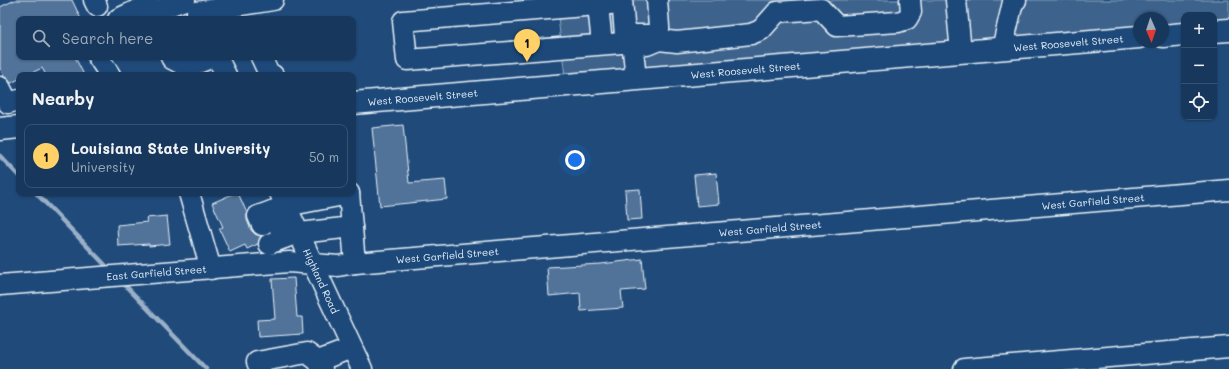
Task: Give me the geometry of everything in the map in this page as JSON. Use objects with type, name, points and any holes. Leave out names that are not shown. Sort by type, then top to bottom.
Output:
[{"type":"main road","points":[[1217,31],[1229,30]]},
{"type":"main road","points":[[1169,35],[1181,34]]},
{"type":"main road","name":"West Roosevelt Street","points":[[356,103],[1133,38]]},
{"type":"main road","points":[[0,129],[16,127]]},
{"type":"street","points":[[124,16],[137,10],[161,14],[193,8],[273,0]]},
{"type":"street","points":[[657,0],[659,40]]},
{"type":"street","points":[[626,42],[622,2],[403,21],[407,60],[626,42],[651,44],[659,40],[677,42],[751,34],[761,30],[778,12],[788,6],[821,9],[837,26],[898,22],[907,19],[911,12],[910,0]]},
{"type":"street","points":[[956,0],[961,52]]},
{"type":"street","points":[[1002,49],[1014,2],[1016,0]]},
{"type":"street","points":[[598,5],[602,44]]},
{"type":"street","points":[[626,42],[620,48],[629,79]]},
{"type":"street","points":[[100,60],[108,72]]},
{"type":"street","points":[[174,60],[188,68],[206,60]]},
{"type":"street","points":[[219,60],[225,72]]},
{"type":"street","points":[[262,60],[268,72]]},
{"type":"street","points":[[0,87],[8,103],[16,101]]},
{"type":"street","name":"West Garfield Street","points":[[313,264],[338,266],[355,263],[1229,190]]},
{"type":"street","points":[[190,196],[211,269]]},
{"type":"street","points":[[278,224],[342,196]]},
{"type":"street","points":[[349,196],[355,263]]},
{"type":"street","points":[[278,224],[352,227]]},
{"type":"street","points":[[275,263],[278,224]]},
{"type":"street","name":"Highland Road","points":[[278,224],[313,264],[362,369]]},
{"type":"street","name":"East Garfield Street","points":[[0,285],[289,262],[313,264]]},
{"type":"street","points":[[964,369],[1229,347]]},
{"type":"street","points":[[260,369],[257,362],[307,353],[320,365],[352,348]]},
{"type":"shaded area","points":[[556,0],[1229,0],[1229,31],[1217,32],[1217,12],[1181,12],[1181,35],[1169,36],[1169,12],[1133,12],[1133,38],[566,85]]},
{"type":"building","points":[[15,0],[72,0],[80,16],[16,16],[16,60],[76,60],[82,72],[44,72],[42,68],[33,72],[16,72],[16,80],[11,83],[4,77],[0,68],[0,7]]},
{"type":"building","points":[[403,125],[409,183],[445,180],[447,199],[380,206],[372,128]]},
{"type":"building","points":[[716,173],[719,204],[697,206],[694,175]]},
{"type":"building","points":[[640,189],[642,219],[627,220],[625,190]]},
{"type":"building","points":[[228,196],[239,196],[247,213],[247,220],[251,230],[255,234],[261,236],[258,244],[247,249],[245,245],[230,252],[219,228],[223,227],[212,203]]},
{"type":"building","points":[[167,216],[170,244],[118,246],[117,225],[147,222],[146,218]]},
{"type":"building","points":[[642,259],[645,289],[621,291],[623,308],[581,311],[580,293],[549,296],[547,267],[601,264]]},
{"type":"building","points":[[294,278],[297,317],[302,317],[303,334],[258,337],[257,320],[275,319],[272,279]]},
{"type":"waterway","points":[[0,156],[16,173]]},
{"type":"waterway","points":[[39,196],[110,270]]},
{"type":"waterway","points":[[121,281],[206,369]]},
{"type":"place","name":"Louisiana State University","points":[[527,62]]}]
